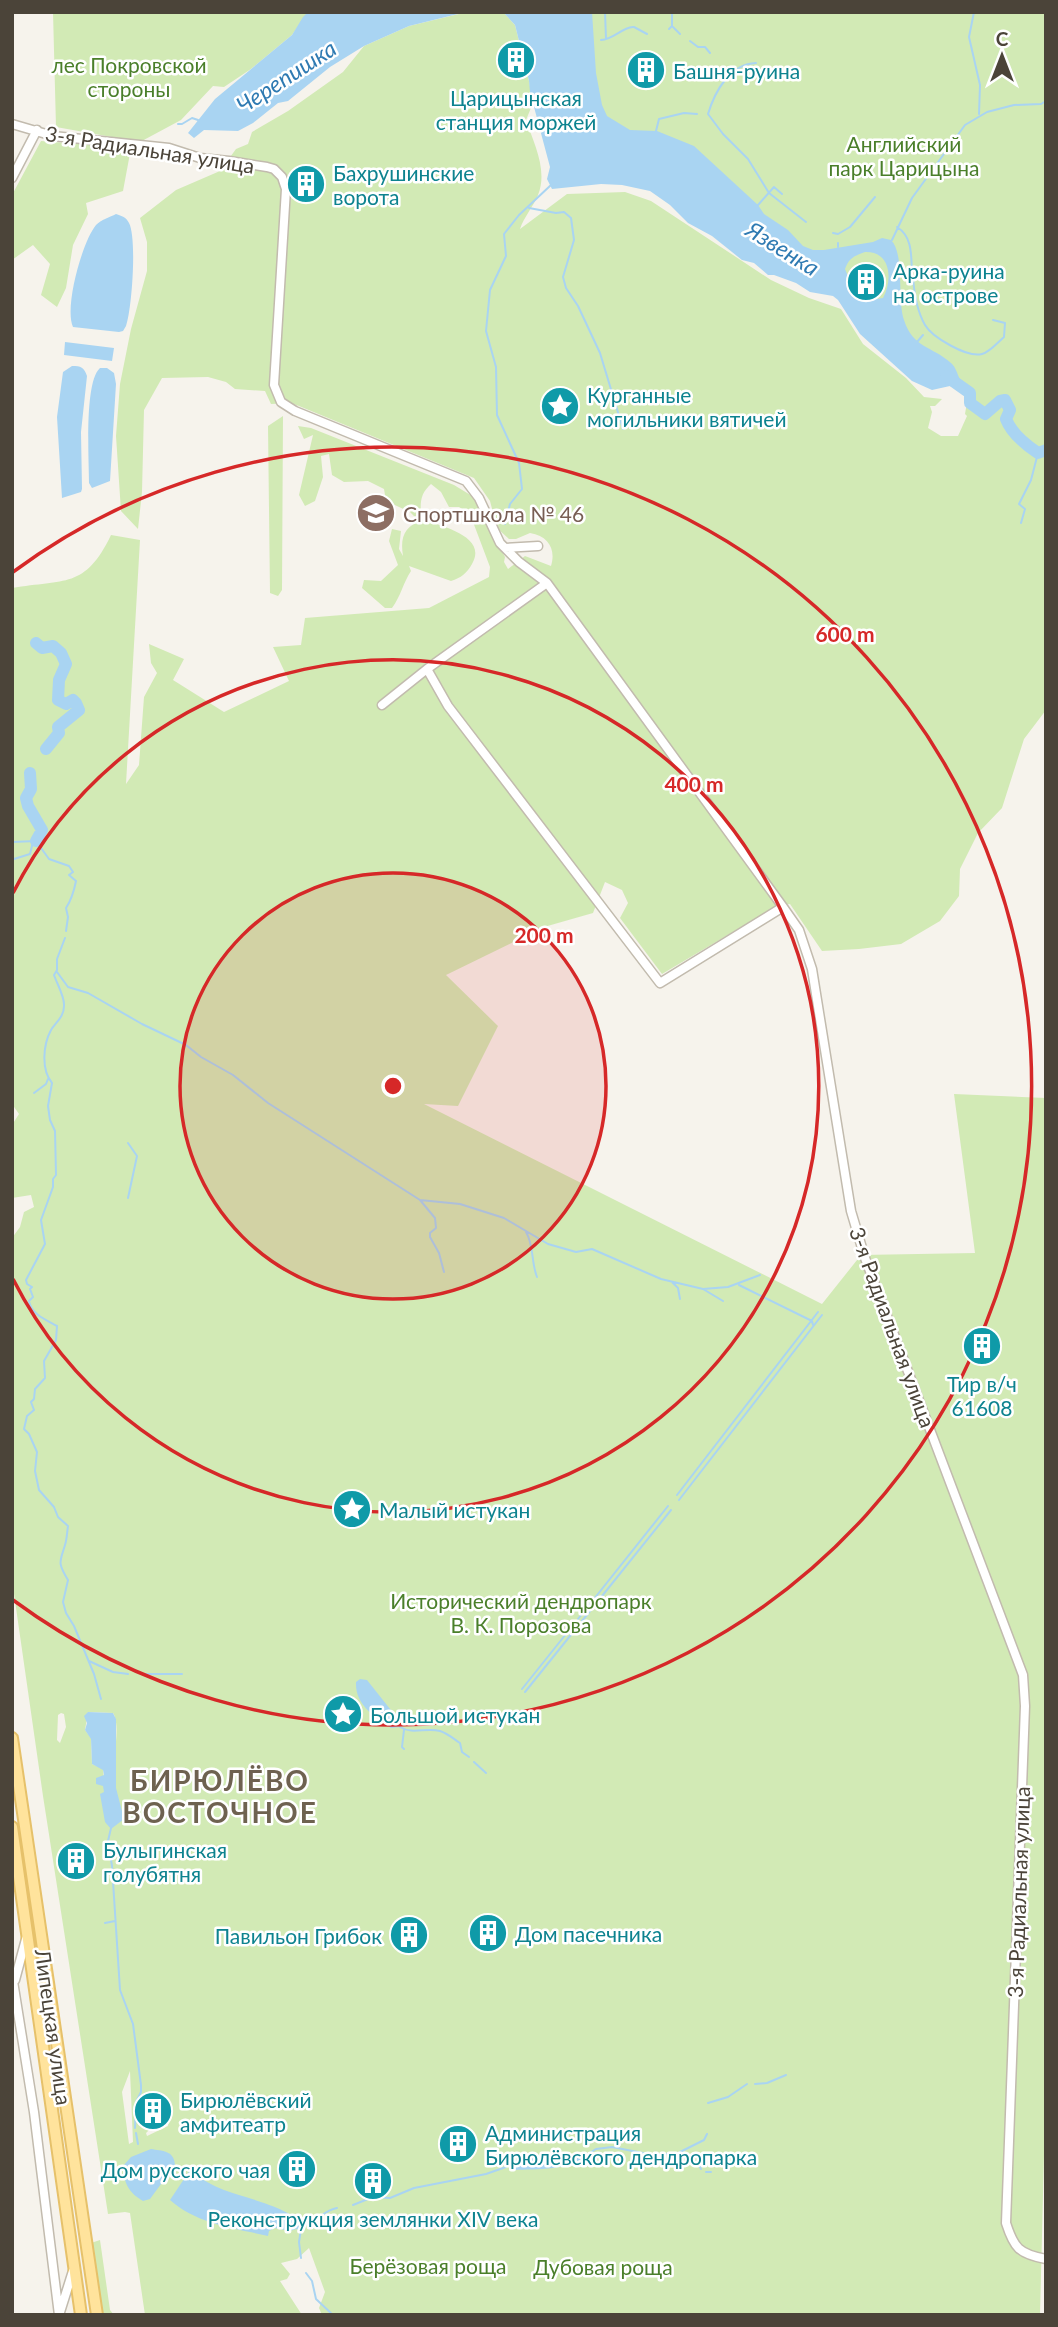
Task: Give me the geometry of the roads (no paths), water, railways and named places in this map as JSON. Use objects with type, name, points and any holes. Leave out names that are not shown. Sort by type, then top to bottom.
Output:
[{"type":"main road","name":"Липецкая улица","points":[[12,1738],[97,2312]]},
{"type":"main road","name":"Липецкая улица","points":[[12,1827],[81,2315]]},
{"type":"street","name":"3-я Радиальная улица","points":[[12,124],[53,136],[169,148],[200,158],[267,167],[277,172],[285,182],[286,189],[275,356],[274,385],[278,397],[295,411],[466,481],[476,491],[497,539],[519,562],[547,583],[799,930],[812,969],[851,1211],[865,1258],[1023,1675],[1026,1706],[1006,2222],[1012,2242],[1026,2255],[1046,2259]]},
{"type":"street","points":[[12,178],[37,130]]},
{"type":"street","points":[[505,548],[538,547]]},
{"type":"street","points":[[382,705],[547,583]]},
{"type":"street","points":[[427,670],[448,706],[660,983],[783,907]]},
{"type":"street","points":[[26,1939],[13,1980],[34,2112],[59,2315]]},
{"type":"street","points":[[59,2315],[73,2270]]},
{"type":"water","points":[[308,12],[466,12],[409,26],[364,46],[330,67],[288,101],[278,103],[238,131],[204,130],[194,138],[188,133],[215,99],[292,35]]},
{"type":"water","points":[[503,12],[592,12],[596,73],[602,105],[607,116],[630,130],[657,131],[694,146],[758,205],[764,214],[788,230],[803,246],[824,250],[882,238],[891,240],[898,255],[902,311],[908,329],[918,341],[953,365],[961,382],[958,388],[950,386],[932,390],[912,381],[860,334],[833,296],[810,292],[796,283],[768,275],[754,263],[742,260],[712,236],[688,223],[670,205],[650,191],[601,184],[552,189],[547,179],[550,167],[515,25]],"holes":[[[865,252],[874,253],[885,261],[889,275],[883,298],[869,300],[854,291],[845,269],[855,256]]]},
{"type":"water","points":[[116,214],[129,223],[133,243],[132,290],[126,326],[119,332],[73,327],[73,291],[85,245],[96,225]]},
{"type":"water","points":[[65,342],[114,348],[112,361],[64,355]]},
{"type":"water","points":[[72,366],[82,368],[87,376],[81,432],[82,489],[81,492],[62,498],[57,417],[63,372]]},
{"type":"water","points":[[100,368],[107,368],[114,373],[116,384],[110,481],[92,488],[89,483],[89,404],[95,376]]},
{"type":"water","points":[[360,1679],[367,1680],[398,1719],[400,1727],[391,1728],[362,1703],[356,1682]]},
{"type":"water","points":[[88,1712],[113,1713],[116,1719],[116,1788],[124,1819],[111,1829],[105,1822],[100,1794],[104,1792],[103,1786],[96,1784],[96,1778],[104,1775],[103,1770],[92,1764],[91,1739],[85,1730],[87,1723],[84,1716]]},
{"type":"water","points":[[151,2149],[170,2154],[175,2165],[150,2199],[143,2201],[128,2186],[123,2166],[131,2157]]},
{"type":"water","points":[[588,2154],[581,2160],[563,2166],[514,2170],[512,2167],[515,2160],[536,2156],[566,2159]]},
{"type":"water","points":[[190,2170],[219,2188],[290,2214],[306,2227],[302,2231],[275,2228],[269,2231],[268,2236],[216,2224],[192,2215],[170,2200]]},
{"type":"waterway","points":[[605,12],[606,39]]},
{"type":"waterway","points":[[669,29],[672,26],[672,12]]},
{"type":"waterway","points":[[974,12],[969,37],[980,85],[979,114]]},
{"type":"waterway","points":[[601,40],[633,27]]},
{"type":"waterway","points":[[634,27],[647,34]]},
{"type":"waterway","points":[[673,27],[680,34]]},
{"type":"waterway","points":[[690,41],[698,47],[705,47],[710,53]]},
{"type":"waterway","points":[[756,63],[739,68],[725,80],[708,114],[748,159],[769,193],[806,222]]},
{"type":"waterway","points":[[892,240],[912,198],[965,125],[987,112],[1046,101]]},
{"type":"waterway","points":[[656,131],[659,119],[684,113],[697,114]]},
{"type":"waterway","points":[[178,124],[192,118],[198,120]]},
{"type":"waterway","points":[[505,524],[510,504],[522,489],[519,463],[497,415],[496,367],[486,331],[490,290],[506,256],[504,234],[519,215],[551,185]]},
{"type":"waterway","points":[[758,205],[774,187],[782,194]]},
{"type":"waterway","points":[[833,233],[838,234],[850,227],[875,197]]},
{"type":"waterway","points":[[529,208],[564,212],[571,218],[574,240],[563,277],[566,288],[578,306],[600,353],[623,429]]},
{"type":"waterway","points":[[897,227],[909,241],[912,273]]},
{"type":"waterway","points":[[913,277],[916,301],[925,325],[950,346],[968,353],[982,354],[988,351],[1004,337],[1005,323],[993,320]]},
{"type":"waterway","points":[[917,342],[923,335]]},
{"type":"waterway","name":"Язвенка","points":[[946,376],[970,393],[970,403],[985,414],[1005,400],[1010,410],[1006,419],[1015,433],[1038,453],[1046,450]]},
{"type":"waterway","points":[[1021,523],[1025,509],[1019,504],[1031,480],[1038,453]]},
{"type":"waterway","name":"Черепишка","points":[[36,643],[42,648],[53,646],[61,653],[66,664],[59,680],[58,700],[66,704],[73,700],[79,710],[58,727],[59,733],[46,749]]},
{"type":"waterway","name":"Черепишка","points":[[30,773],[31,789],[26,798],[42,830],[36,841]]},
{"type":"waterway","points":[[12,842],[36,841],[49,859],[69,866],[73,872],[69,875],[76,881],[66,908],[66,931]]},
{"type":"waterway","points":[[14,859],[30,854],[33,842]]},
{"type":"waterway","points":[[65,938],[54,975],[64,1002],[64,1010],[48,1036],[44,1057],[48,1078],[52,1083],[48,1106],[55,1131],[56,1175],[41,1220],[45,1244],[26,1280],[32,1287],[30,1306],[57,1326],[56,1340],[44,1361],[45,1378],[35,1389],[31,1402],[34,1410],[27,1416],[24,1429],[37,1452],[35,1471],[39,1490],[54,1507],[58,1517],[68,1526],[60,1562],[68,1580],[63,1602],[94,1674],[101,1699]]},
{"type":"waterway","points":[[57,972],[68,987],[88,993],[186,1045],[233,1075],[268,1103],[420,1200],[460,1204],[504,1218],[548,1244],[576,1252],[592,1249],[661,1279],[703,1289],[728,1287],[760,1275]]},
{"type":"waterway","points":[[34,1093],[46,1084],[48,1079]]},
{"type":"waterway","points":[[128,1143],[137,1156],[128,1198]]},
{"type":"waterway","points":[[420,1200],[435,1218],[436,1228],[430,1233],[430,1237],[439,1253],[444,1272]]},
{"type":"waterway","points":[[526,1232],[537,1277]]},
{"type":"waterway","points":[[672,1282],[678,1288],[680,1299]]},
{"type":"waterway","points":[[739,1285],[812,1321],[813,1325]]},
{"type":"waterway","points":[[703,1289],[723,1301]]},
{"type":"waterway","points":[[677,1495],[818,1312]]},
{"type":"waterway","points":[[679,1500],[822,1315]]},
{"type":"waterway","points":[[578,1619],[668,1506]]},
{"type":"waterway","points":[[582,1621],[671,1510]]},
{"type":"waterway","points":[[522,1689],[574,1624]]},
{"type":"waterway","points":[[525,1692],[578,1626]]},
{"type":"waterway","points":[[89,1661],[113,1672],[128,1674]]},
{"type":"waterway","points":[[144,1674],[182,1674]]},
{"type":"waterway","points":[[400,1727],[443,1732],[460,1743],[462,1752],[469,1757]]},
{"type":"waterway","points":[[404,1730],[404,1749]]},
{"type":"waterway","points":[[474,1762],[486,1773]]},
{"type":"waterway","points":[[111,1828],[108,1841],[120,1990],[133,2024],[141,2085],[136,2102],[135,2128]]},
{"type":"waterway","points":[[105,1923],[115,1921]]},
{"type":"waterway","points":[[755,2084],[767,2083],[786,2075]]},
{"type":"waterway","points":[[708,2103],[728,2097],[747,2084]]},
{"type":"waterway","points":[[136,2133],[138,2144]]},
{"type":"waterway","points":[[680,2152],[704,2140],[707,2134]]},
{"type":"waterway","points":[[588,2154],[596,2149],[612,2147],[653,2155],[678,2153],[698,2163],[701,2169]]},
{"type":"waterway","points":[[353,2205],[373,2197],[390,2198],[414,2188],[486,2174],[506,2167]]},
{"type":"waterway","points":[[706,2172],[711,2172]]},
{"type":"waterway","points":[[303,2225],[337,2208]]},
{"type":"waterway","points":[[301,2229],[301,2258]]},
{"type":"waterway","points":[[306,2273],[312,2281],[316,2299],[333,2315]]},
{"type":"place","name":"Царицынская станция моржей","points":[[516,60]]},
{"type":"place","name":"Башня-руина","points":[[646,70]]},
{"type":"place","name":"Бахрушинские ворота","points":[[306,184]]},
{"type":"place","name":"Арка-руина на острове","points":[[866,282]]},
{"type":"place","name":"Курганные могильники вятичей","points":[[560,406]]},
{"type":"place","name":"Спортшкола № 46","points":[[376,513]]},
{"type":"place","name":"Тир в/ч 61608","points":[[982,1346]]},
{"type":"place","name":"Малый истукан","points":[[352,1509]]},
{"type":"place","name":"Большой истукан","points":[[343,1714]]},
{"type":"place","name":"Булыгинская голубятня","points":[[76,1861]]},
{"type":"place","name":"Дом пасечника","points":[[488,1933]]},
{"type":"place","name":"Павильон Грибок","points":[[409,1935]]},
{"type":"place","name":"Бирюлёвский амфитеатр","points":[[153,2111]]},
{"type":"place","name":"Администрация Бирюлёвского дендропарка","points":[[458,2144]]},
{"type":"place","name":"Дом русского чая","points":[[297,2169]]},
{"type":"place","name":"Реконструкция землянки XIV века","points":[[373,2181]]},
{"type":"district","name":"БИРЮЛЁВО ВОСТОЧНОЕ","points":[[220,1796]]},
{"type":"park label","name":"лес Покровской стороны","points":[[129,76]]},
{"type":"park label","name":"Английский парк Царицына","points":[[904,155]]},
{"type":"park label","name":"Исторический дендропарк В. К. Порозова","points":[[521,1612]]},
{"type":"park label","name":"Берёзовая роща","points":[[428,2265]]},
{"type":"park label","name":"Дубовая роща","points":[[603,2266]]}]
